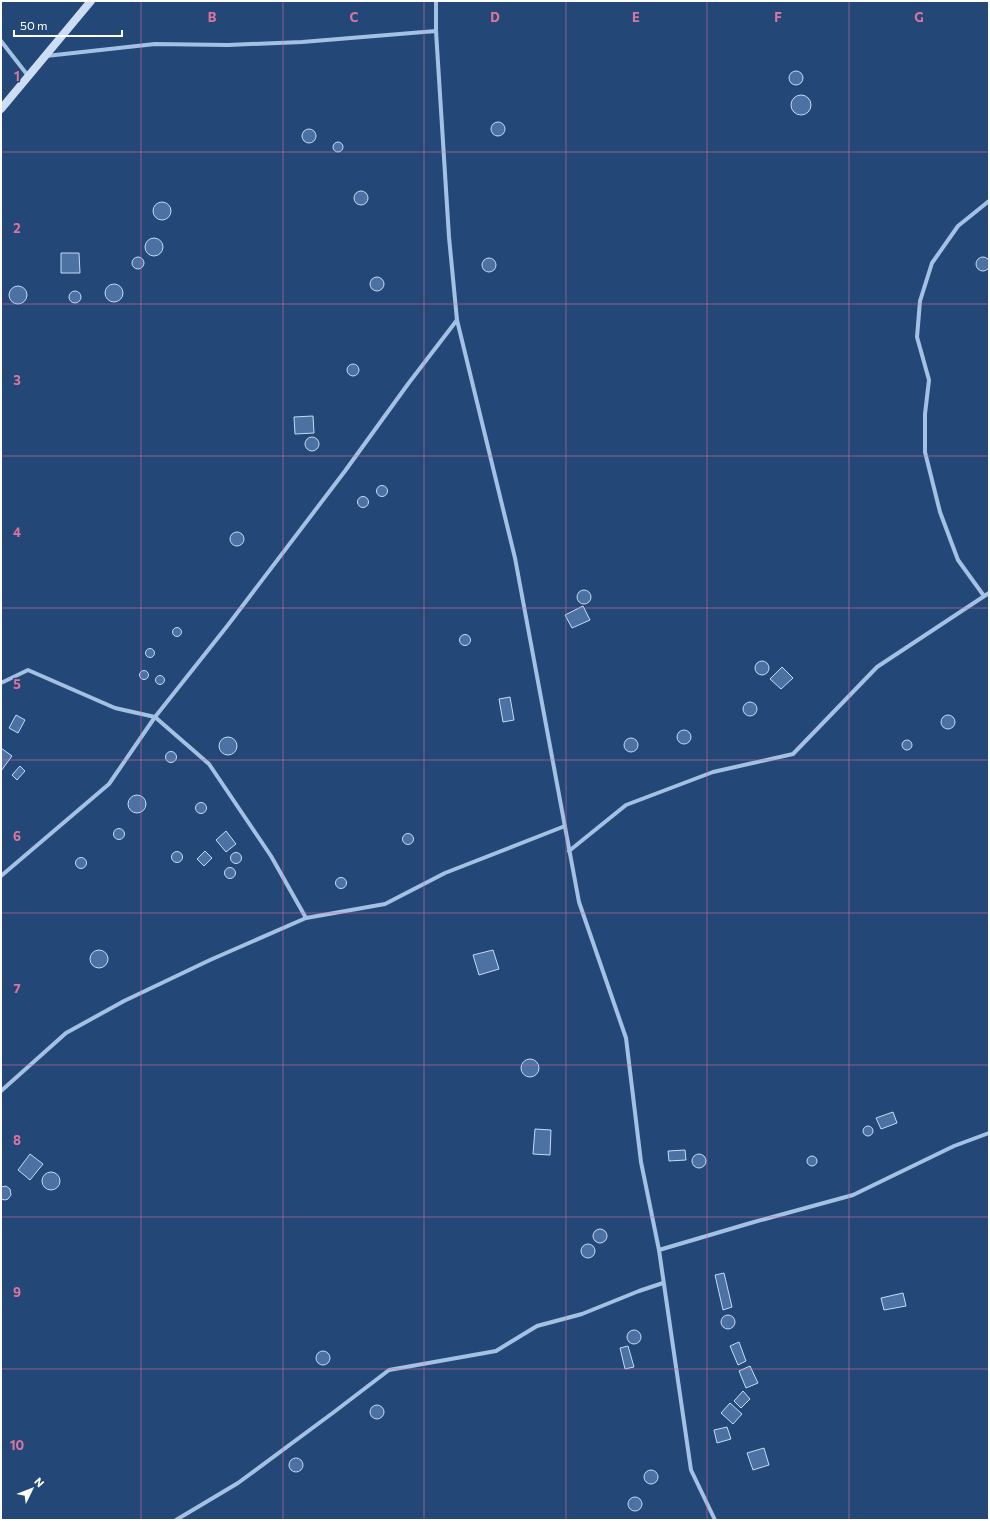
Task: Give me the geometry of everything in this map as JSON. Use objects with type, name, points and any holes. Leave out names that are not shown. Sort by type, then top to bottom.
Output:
[{"type":"street","points":[[1,109],[91,1]]},
{"type":"street","points":[[436,1],[436,31],[449,237],[457,320],[515,558],[579,902],[626,1038],[642,1162],[659,1250],[691,1470],[715,1520]]},
{"type":"street","points":[[46,56],[155,44],[228,45],[302,42],[436,31]]},
{"type":"street","points":[[1,41],[29,76]]},
{"type":"street","points":[[984,596],[958,560],[940,512],[925,452],[925,414],[929,380],[917,337],[920,301],[932,263],[958,226],[989,201]]},
{"type":"street","points":[[1,876],[109,784],[155,717],[228,625],[457,320]]},
{"type":"street","points":[[569,851],[626,805],[713,772],[793,754],[877,667],[989,593]]},
{"type":"street","points":[[1,683],[28,670],[116,708],[155,717],[209,764],[271,856],[306,918]]},
{"type":"street","points":[[1,1091],[66,1033],[124,1001],[210,960],[306,918],[385,904],[445,873],[565,826]]},
{"type":"street","points":[[659,1250],[853,1195],[954,1146],[989,1133]]},
{"type":"street","points":[[176,1520],[238,1483],[389,1370],[496,1351],[537,1326],[582,1314],[663,1283]]},
{"type":"building","points":[[793,71],[799,71],[803,75],[803,81],[799,85],[793,85],[789,81],[789,75]]},
{"type":"building","points":[[801,95],[808,98],[811,105],[808,112],[801,115],[794,112],[791,105],[794,98]]},
{"type":"building","points":[[495,122],[501,122],[505,126],[505,132],[501,136],[495,136],[491,132],[491,126]]},
{"type":"building","points":[[309,129],[314,131],[316,136],[314,141],[309,143],[304,141],[302,136],[304,131]]},
{"type":"building","points":[[338,142],[343,147],[338,152],[333,147]]},
{"type":"building","points":[[361,191],[366,193],[368,198],[366,203],[361,205],[356,203],[354,198],[356,193]]},
{"type":"building","points":[[162,202],[168,205],[171,211],[168,217],[162,220],[156,217],[153,211],[156,205]]},
{"type":"building","points":[[154,238],[160,241],[163,247],[160,253],[154,256],[148,253],[145,247],[148,241]]},
{"type":"building","points":[[61,253],[79,253],[80,273],[61,273]]},
{"type":"building","points":[[140,257],[143,258],[143,268],[136,269],[133,268],[132,261],[133,258]]},
{"type":"building","points":[[983,257],[988,259],[990,264],[988,269],[983,271],[978,269],[976,264],[978,259]]},
{"type":"building","points":[[486,258],[492,258],[496,262],[496,268],[492,272],[486,272],[482,268],[482,262]]},
{"type":"building","points":[[377,277],[382,279],[384,284],[382,289],[377,291],[372,289],[370,284],[372,279]]},
{"type":"building","points":[[114,284],[120,287],[123,293],[120,299],[114,302],[108,299],[105,293],[108,287]]},
{"type":"building","points":[[18,286],[24,289],[27,295],[24,301],[18,304],[12,301],[9,295],[12,289]]},
{"type":"building","points":[[77,291],[80,292],[80,302],[73,303],[70,302],[69,295],[70,292]]},
{"type":"building","points":[[355,364],[358,365],[358,375],[351,376],[348,375],[347,368],[348,365]]},
{"type":"building","points":[[313,416],[314,433],[295,434],[294,417]]},
{"type":"building","points":[[312,437],[317,439],[319,444],[317,449],[312,451],[307,449],[305,444],[307,439]]},
{"type":"building","points":[[380,486],[384,486],[386,487],[386,495],[380,496],[377,493],[377,489]]},
{"type":"building","points":[[361,497],[365,497],[367,498],[367,506],[361,507],[358,504],[358,500]]},
{"type":"building","points":[[237,532],[242,534],[244,539],[242,544],[237,546],[232,544],[230,539],[232,534]]},
{"type":"building","points":[[581,590],[587,590],[591,594],[591,600],[587,604],[581,604],[577,600],[577,594]]},
{"type":"building","points":[[583,606],[590,620],[572,628],[565,615]]},
{"type":"building","points":[[177,627],[182,632],[177,637],[172,632]]},
{"type":"building","points":[[463,635],[467,635],[469,636],[469,644],[463,645],[460,642],[460,638]]},
{"type":"building","points":[[150,648],[155,653],[150,658],[145,653]]},
{"type":"building","points":[[759,661],[765,661],[769,665],[769,671],[765,675],[759,675],[755,671],[755,665]]},
{"type":"building","points":[[782,667],[793,678],[781,689],[770,679]]},
{"type":"building","points":[[144,670],[149,675],[144,680],[139,675]]},
{"type":"building","points":[[160,675],[165,680],[160,685],[155,680]]},
{"type":"building","points":[[510,697],[514,720],[503,722],[499,699]]},
{"type":"building","points":[[750,702],[755,704],[757,709],[755,714],[750,716],[745,714],[743,709],[745,704]]},
{"type":"building","points":[[16,715],[25,720],[18,733],[9,728]]},
{"type":"building","points":[[945,715],[951,715],[955,719],[955,725],[951,729],[945,729],[941,725],[941,719]]},
{"type":"building","points":[[681,730],[687,730],[691,734],[691,740],[687,744],[681,744],[677,740],[677,734]]},
{"type":"building","points":[[228,737],[234,740],[237,746],[234,752],[228,755],[222,752],[219,746],[222,740]]},
{"type":"building","points":[[631,738],[636,740],[638,745],[636,750],[631,752],[626,750],[624,745],[626,740]]},
{"type":"building","points":[[905,740],[909,740],[911,741],[911,749],[905,750],[902,747],[902,743]]},
{"type":"building","points":[[1,748],[12,756],[1,771]]},
{"type":"building","points":[[169,752],[173,752],[175,753],[175,761],[169,762],[166,759],[166,755]]},
{"type":"building","points":[[20,766],[25,771],[17,780],[12,775]]},
{"type":"building","points":[[137,795],[143,798],[146,804],[143,810],[137,813],[131,810],[128,804],[131,798]]},
{"type":"building","points":[[199,803],[203,803],[205,804],[205,812],[199,813],[196,810],[196,806]]},
{"type":"building","points":[[117,829],[121,829],[123,830],[123,838],[117,839],[114,836],[114,832]]},
{"type":"building","points":[[226,831],[236,844],[226,852],[216,840]]},
{"type":"building","points":[[406,834],[410,834],[412,835],[412,843],[406,844],[403,841],[403,837]]},
{"type":"building","points":[[205,851],[212,858],[204,866],[197,859]]},
{"type":"building","points":[[175,852],[179,852],[181,853],[181,861],[175,862],[172,859],[172,855]]},
{"type":"building","points":[[234,853],[238,853],[240,854],[240,862],[234,863],[231,860],[231,856]]},
{"type":"building","points":[[79,858],[83,858],[85,859],[85,867],[79,868],[76,865],[76,861]]},
{"type":"building","points":[[228,868],[232,868],[234,869],[234,877],[228,878],[225,875],[225,871]]},
{"type":"building","points":[[339,878],[343,878],[345,879],[345,887],[339,888],[336,885],[336,881]]},
{"type":"building","points":[[99,950],[105,953],[108,959],[105,965],[99,968],[93,965],[90,959],[93,953]]},
{"type":"building","points":[[493,950],[499,969],[479,975],[473,955]]},
{"type":"building","points":[[530,1059],[536,1062],[539,1068],[536,1074],[530,1077],[524,1074],[521,1068],[524,1062]]},
{"type":"building","points":[[893,1112],[897,1123],[881,1129],[876,1118]]},
{"type":"building","points":[[866,1126],[870,1126],[872,1127],[872,1135],[866,1136],[863,1133],[863,1129]]},
{"type":"building","points":[[535,1129],[551,1130],[550,1155],[533,1154]]},
{"type":"building","points":[[685,1150],[686,1160],[669,1161],[668,1151]]},
{"type":"building","points":[[30,1154],[43,1164],[30,1180],[18,1170]]},
{"type":"building","points":[[696,1154],[702,1154],[706,1158],[706,1164],[702,1168],[696,1168],[692,1164],[692,1158]]},
{"type":"building","points":[[810,1156],[814,1156],[816,1157],[816,1165],[810,1166],[807,1163],[807,1159]]},
{"type":"building","points":[[51,1172],[57,1175],[60,1181],[57,1187],[51,1190],[45,1187],[42,1181],[45,1175]]},
{"type":"building","points":[[6,1186],[10,1189],[11,1195],[5,1200],[1,1199],[1,1187]]},
{"type":"building","points":[[597,1229],[603,1229],[607,1233],[607,1239],[603,1243],[597,1243],[593,1239],[593,1233]]},
{"type":"building","points":[[585,1244],[591,1244],[595,1248],[595,1254],[591,1258],[585,1258],[581,1254],[581,1248]]},
{"type":"building","points":[[724,1273],[732,1307],[723,1310],[715,1275]]},
{"type":"building","points":[[903,1293],[906,1306],[884,1310],[881,1298]]},
{"type":"building","points":[[725,1315],[731,1315],[735,1319],[735,1325],[731,1329],[725,1329],[721,1325],[721,1319]]},
{"type":"building","points":[[631,1330],[637,1330],[641,1334],[641,1340],[637,1344],[631,1344],[627,1340],[627,1334]]},
{"type":"building","points":[[739,1342],[746,1361],[738,1365],[730,1346]]},
{"type":"building","points":[[628,1346],[634,1367],[625,1369],[620,1348]]},
{"type":"building","points":[[320,1351],[326,1351],[330,1355],[330,1361],[326,1365],[320,1365],[316,1361],[316,1355]]},
{"type":"building","points":[[750,1366],[758,1383],[746,1388],[739,1371]]},
{"type":"building","points":[[743,1391],[750,1399],[741,1408],[734,1401]]},
{"type":"building","points":[[730,1403],[742,1414],[733,1424],[721,1413]]},
{"type":"building","points":[[374,1405],[380,1405],[384,1409],[384,1415],[380,1419],[374,1419],[370,1415],[370,1409]]},
{"type":"building","points":[[727,1427],[731,1439],[717,1443],[714,1430]]},
{"type":"building","points":[[764,1448],[769,1465],[753,1470],[747,1453]]},
{"type":"building","points":[[293,1458],[299,1458],[303,1462],[303,1468],[299,1472],[293,1472],[289,1468],[289,1462]]},
{"type":"building","points":[[648,1470],[654,1470],[658,1474],[658,1480],[654,1484],[648,1484],[644,1480],[644,1474]]},
{"type":"building","points":[[632,1497],[638,1497],[642,1501],[642,1507],[638,1511],[632,1511],[628,1507],[628,1501]]}]
